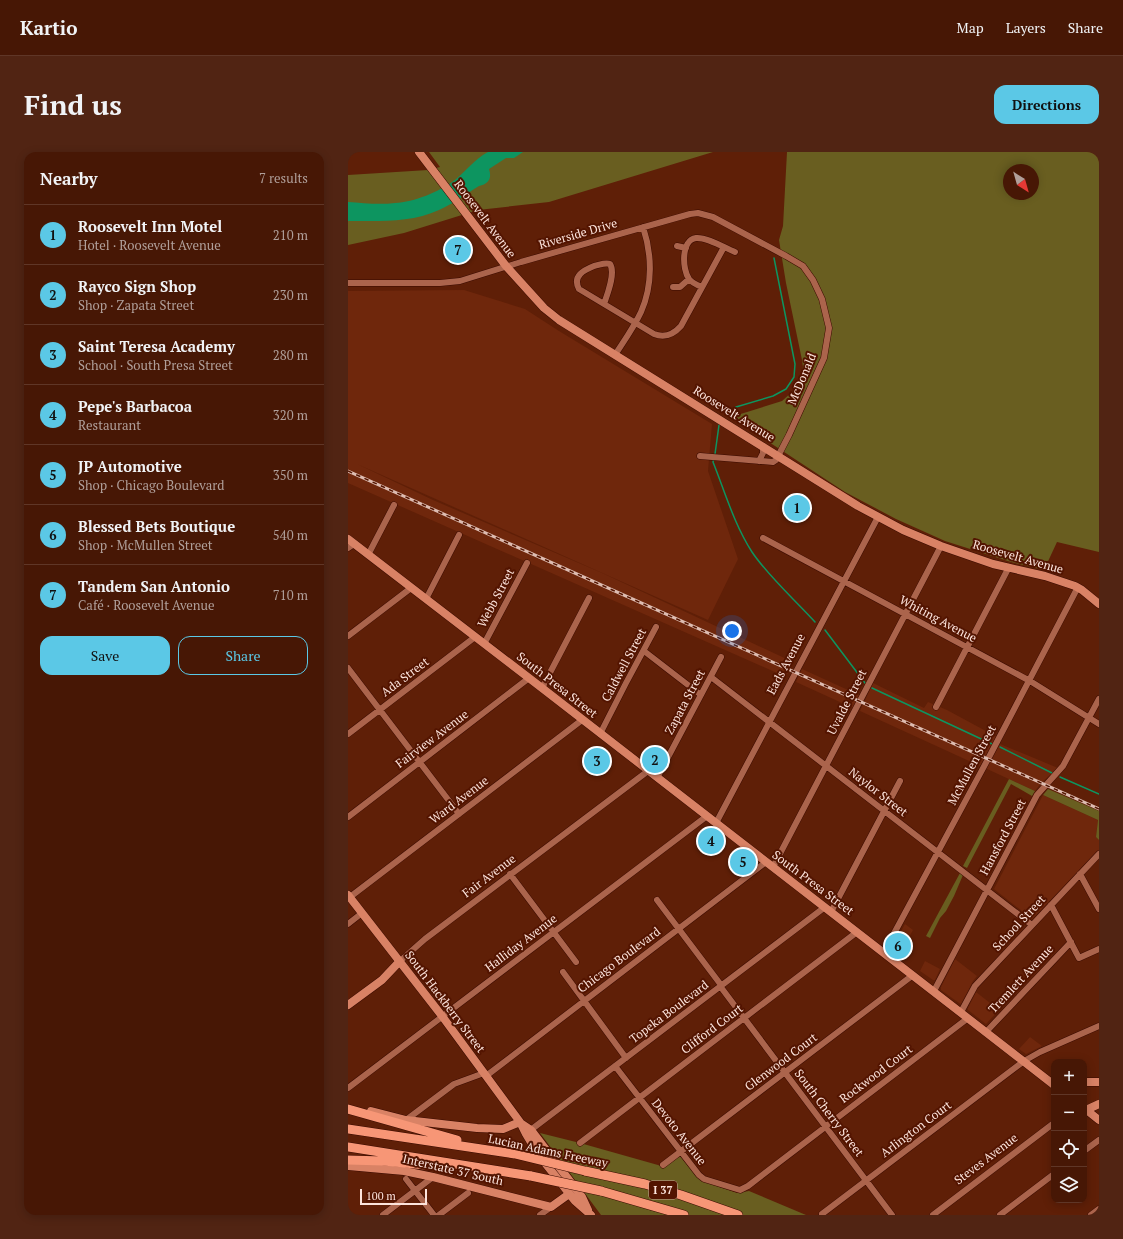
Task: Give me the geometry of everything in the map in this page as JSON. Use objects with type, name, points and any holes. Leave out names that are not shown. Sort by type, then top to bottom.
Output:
[{"type":"highway","points":[[348,1110],[499,1151]]},
{"type":"highway","name":"Lucian Adams Freeway","points":[[348,1129],[514,1154],[645,1184],[738,1215]]},
{"type":"highway","name":"I 37","points":[[348,1147],[531,1176],[600,1191],[684,1215]]},
{"type":"highway","points":[[348,1160],[384,1161],[504,1171]]},
{"type":"main road","name":"Roosevelt Avenue","points":[[419,152],[506,266],[544,308],[559,320],[878,517],[903,530],[941,546],[993,564],[1045,576],[1078,588],[1099,604]]},
{"type":"main road","name":"South Presa Street","points":[[350,544],[368,555],[476,637],[1051,1082]]},
{"type":"main road","name":"South Hackberry Street","points":[[349,896],[442,1016],[521,1123],[582,1197],[590,1214]]},
{"type":"main road","name":"Fair Avenue","points":[[348,1005],[382,980],[399,962]]},
{"type":"main road","points":[[1087,1082],[1099,1082]]},
{"type":"main road","points":[[1087,1108],[1099,1104]]},
{"type":"main road","points":[[348,1105],[406,1120],[498,1130],[521,1123]]},
{"type":"main road","points":[[1087,1111],[1099,1120]]},
{"type":"main road","name":"South Hackberry Street","points":[[528,1132],[538,1154],[575,1201],[590,1214]]},
{"type":"main road","name":"Interstate 37 South","points":[[348,1166],[404,1170],[551,1207]]},
{"type":"main road","points":[[551,1207],[569,1194]]},
{"type":"street","name":"Riverside Drive","points":[[348,283],[453,282],[470,279],[506,266],[690,214],[705,215],[716,219],[803,266]]},
{"type":"street","points":[[615,355],[641,312],[645,298],[650,271],[648,242],[643,227]]},
{"type":"street","points":[[702,287],[689,279],[685,265],[686,248],[690,240],[698,238],[706,240],[735,252]]},
{"type":"street","points":[[677,246],[686,248]]},
{"type":"street","points":[[604,304],[612,277],[612,266],[608,263],[585,269],[580,274],[577,283],[579,289],[604,304],[635,322],[658,336],[674,333],[681,326],[724,247]]},
{"type":"street","name":"McDonald","points":[[779,456],[824,358],[828,336],[829,328],[822,299],[811,276],[803,266]]},
{"type":"street","points":[[673,287],[680,288],[689,279]]},
{"type":"street","points":[[759,461],[763,453],[762,446]]},
{"type":"street","points":[[700,456],[773,462],[779,456]]},
{"type":"street","points":[[368,555],[394,505]]},
{"type":"street","name":"Eads Avenue","points":[[716,823],[878,517]]},
{"type":"street","points":[[426,599],[459,535]]},
{"type":"street","name":"Whiting Avenue","points":[[763,538],[1030,681],[1099,724]]},
{"type":"street","name":"Uvalde Street","points":[[769,864],[826,766],[941,546]]},
{"type":"street","name":"Webb Street","points":[[484,644],[527,562]]},
{"type":"street","points":[[936,707],[1009,567]]},
{"type":"street","points":[[348,636],[412,588]]},
{"type":"street","name":"McMullen Street","points":[[884,952],[1030,681],[1078,588]]},
{"type":"street","points":[[542,688],[589,598]]},
{"type":"street","name":"Caldwell Street","points":[[600,734],[656,627]]},
{"type":"street","name":"Ada Street","points":[[348,734],[476,637]]},
{"type":"street","points":[[644,650],[701,695]]},
{"type":"street","name":"Zapata Street","points":[[657,778],[721,657]]},
{"type":"street","points":[[348,668],[459,814]]},
{"type":"street","name":"Naylor Street","points":[[711,677],[1032,925]]},
{"type":"street","name":"Fairview Avenue","points":[[348,817],[529,678]]},
{"type":"street","name":"Hansford Street","points":[[934,991],[1037,795],[1060,770],[1099,699]]},
{"type":"street","name":"Ward Avenue","points":[[349,896],[582,720]]},
{"type":"street","name":"Fair Avenue","points":[[399,962],[425,939],[648,771]]},
{"type":"street","points":[[828,909],[885,811],[900,781]]},
{"type":"street","name":"Halliday Avenue","points":[[348,1088],[707,816]]},
{"type":"street","name":"School Street","points":[[961,1012],[975,986],[1099,854]]},
{"type":"street","name":"Chicago Boulevard","points":[[406,1120],[454,1084],[485,1074],[678,929],[769,864]]},
{"type":"street","points":[[510,874],[576,962]]},
{"type":"street","points":[[1080,874],[1099,909]]},
{"type":"street","name":"South Cherry Street","points":[[657,900],[892,1215]]},
{"type":"street","points":[[1051,905],[1079,958],[1099,949]]},
{"type":"street","name":"Topeka Boulevard","points":[[528,1132],[721,986],[828,909]]},
{"type":"street","points":[[348,924],[362,913]]},
{"type":"street","name":"Clifford Court","points":[[580,1142],[857,932]]},
{"type":"street","name":"Tremlett Avenue","points":[[986,1032],[1071,942]]},
{"type":"street","points":[[562,972],[626,1058]]},
{"type":"street","name":"Glenwood Court","points":[[662,1165],[913,975]]},
{"type":"street","name":"Rockwood Court","points":[[740,1190],[748,1186],[968,1018]]},
{"type":"street","name":"Arlington Court","points":[[822,1214],[1024,1061],[1099,1026]]},
{"type":"street","name":"Devoto Avenue","points":[[615,1066],[699,1176],[740,1190]]},
{"type":"street","name":"Steves Avenue","points":[[932,1215],[1051,1125]]},
{"type":"street","points":[[1087,1149],[1099,1140]]},
{"type":"street","points":[[1000,1215],[1051,1176]]},
{"type":"street","points":[[383,1215],[433,1177]]},
{"type":"street","points":[[406,1179],[434,1215]]},
{"type":"street","points":[[439,1215],[468,1193]]},
{"type":"street","points":[[540,1215],[551,1207]]},
{"type":"street","points":[[1091,1215],[1099,1209]]},
{"type":"shaded area","points":[[429,152],[713,152],[549,202],[478,210],[404,233],[348,245],[348,175],[428,170],[440,167]]},
{"type":"shaded area","points":[[488,152],[523,152],[514,158],[506,158],[489,169],[490,178],[485,184],[479,186],[439,210],[406,219],[383,221],[348,221],[348,202],[389,204],[410,201],[426,196],[442,189],[455,180]]},
{"type":"shaded area","points":[[787,152],[1099,152],[1099,552],[1057,542],[1044,570],[1011,562],[945,541],[896,519],[845,492],[731,417],[782,401],[798,385],[801,376],[803,367],[802,360],[786,283],[779,240],[783,226]]},
{"type":"shaded area","points":[[464,290],[525,309],[712,424],[708,471],[738,559],[708,620],[357,464],[433,500],[602,573],[793,662],[786,677],[348,483],[348,291]]},
{"type":"shaded area","points":[[802,669],[859,695],[853,708],[796,682]]},
{"type":"shaded area","points":[[873,683],[924,708],[928,702],[947,710],[997,737],[980,766],[860,711]]},
{"type":"shaded area","points":[[1000,744],[1058,768],[1041,783],[1035,791],[985,768]]},
{"type":"shaded area","points":[[1009,779],[1035,791],[1032,796],[1011,784],[967,868],[963,866]]},
{"type":"shaded area","points":[[1048,789],[1099,811],[1099,840],[1096,837],[1098,820],[1043,795]]},
{"type":"shaded area","points":[[1043,795],[1098,820],[1096,837],[1099,840],[1099,850],[1032,919],[994,889]]},
{"type":"shaded area","points":[[960,873],[963,875],[946,911],[940,918],[930,938],[926,936]]},
{"type":"shaded area","points":[[905,924],[913,930],[899,956],[893,951],[892,948]]},
{"type":"shaded area","points":[[955,959],[977,976],[961,1004],[941,990],[941,987]]},
{"type":"shaded area","points":[[925,961],[940,969],[935,980],[920,971]]},
{"type":"shaded area","points":[[976,992],[999,1010],[986,1024],[968,1010]]},
{"type":"shaded area","points":[[1030,1037],[1042,1046],[1026,1054],[1019,1049]]},
{"type":"shaded area","points":[[540,1133],[665,1167],[680,1156],[698,1178],[708,1183],[737,1193],[749,1191],[806,1215],[601,1215]]},
{"type":"waterway","points":[[726,414],[736,407],[773,396],[786,389],[794,377],[795,364],[774,258]]},
{"type":"waterway","points":[[715,454],[719,425]]},
{"type":"waterway","points":[[714,458],[713,462],[730,508],[752,552],[774,579],[815,622]]},
{"type":"waterway","points":[[825,630],[865,683]]},
{"type":"waterway","points":[[872,688],[992,744]]},
{"type":"waterway","points":[[1000,747],[1052,773]]},
{"type":"waterway","points":[[1060,777],[1099,794]]},
{"type":"railway","points":[[348,471],[1099,809]]},
{"type":"place","name":"Tandem San Antonio","points":[[458,250]]},
{"type":"place","name":"Roosevelt Inn Motel","points":[[797,508]]},
{"type":"place","name":"Rayco Sign Shop","points":[[655,760]]},
{"type":"place","name":"Saint Teresa Academy","points":[[597,761]]},
{"type":"place","name":"Pepe's Barbacoa","points":[[711,841]]},
{"type":"place","name":"JP Automotive","points":[[743,862]]},
{"type":"place","name":"Blessed Bets Boutique","points":[[898,946]]}]
